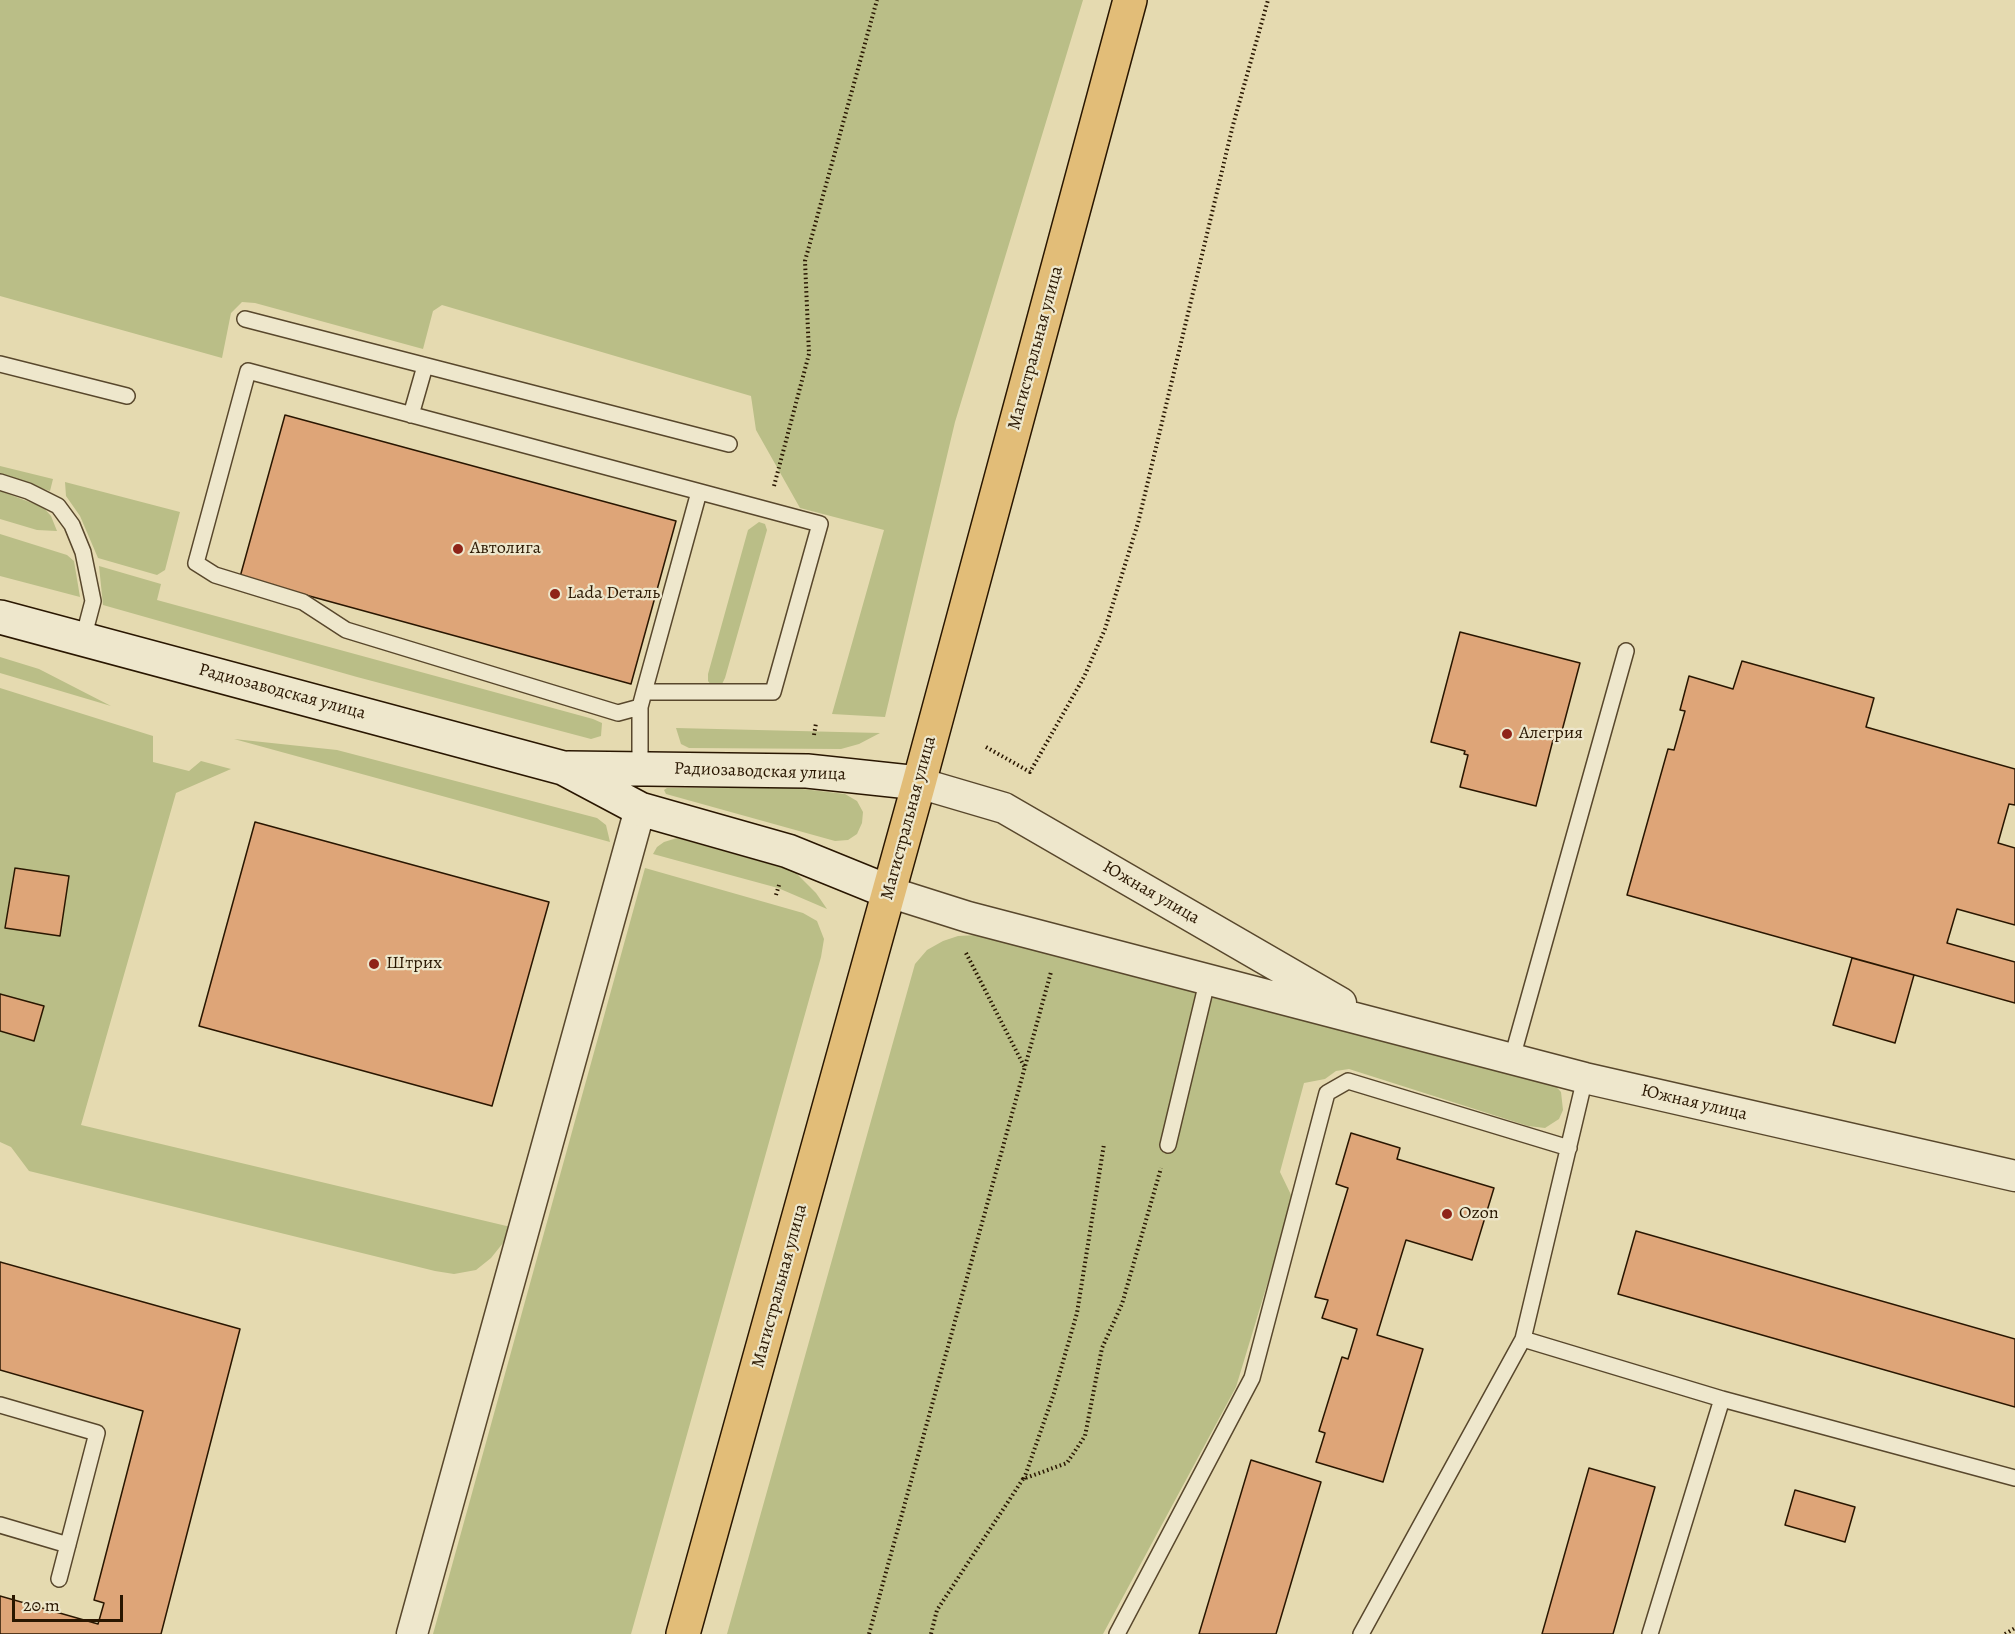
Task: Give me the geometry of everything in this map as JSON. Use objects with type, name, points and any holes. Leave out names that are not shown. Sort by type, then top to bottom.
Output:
[{"type":"highway","name":"Магистральная улица","points":[[683,1634],[919,783],[1130,0]]},
{"type":"street","name":"Радиозаводская улица","points":[[0,617],[564,768],[640,809],[788,851],[889,892]]},
{"type":"street","name":"Радиозаводская улица","points":[[564,768],[807,771],[919,783]]},
{"type":"street","name":"Южная улица","points":[[919,783],[1004,808],[1374,1022]]},
{"type":"street","points":[[412,1634],[640,809]]},
{"type":"street","name":"Южная улица","points":[[889,892],[968,917],[1585,1078],[2015,1176]]},
{"type":"lane","points":[[245,319],[729,444]]},
{"type":"lane","points":[[0,364],[127,396]]},
{"type":"lane","points":[[411,415],[425,366]]},
{"type":"lane","points":[[248,371],[699,492],[820,524],[773,692],[642,699],[618,712],[346,630],[303,602],[215,575],[196,563],[248,371]]},
{"type":"lane","points":[[0,482],[28,491],[58,506],[72,525],[83,552],[93,602],[83,639]]},
{"type":"lane","points":[[640,768],[642,699],[699,492]]},
{"type":"lane","points":[[1512,1058],[1626,651]]},
{"type":"lane","points":[[1168,1145],[1208,978]]},
{"type":"lane","points":[[1361,1634],[1523,1339],[1585,1078]]},
{"type":"lane","points":[[1117,1634],[1252,1378],[1327,1093],[1348,1081],[1569,1148]]},
{"type":"lane","points":[[1523,1339],[1722,1399],[2015,1478]]},
{"type":"lane","points":[[1650,1634],[1722,1399]]},
{"type":"lane","points":[[0,1405],[97,1433],[59,1579]]},
{"type":"lane","points":[[0,1526],[68,1545]]},
{"type":"path","points":[[768,510],[809,354],[805,261],[878,0]]},
{"type":"path","points":[[986,747],[1030,772],[1084,677],[1105,629],[1138,523],[1233,126],[1268,0]]},
{"type":"path","points":[[963,946],[1025,1068]]},
{"type":"path","points":[[869,1634],[1054,962]]},
{"type":"path","points":[[931,1634],[938,1610],[1023,1479],[1054,1393],[1077,1313],[1104,1144]]},
{"type":"path","points":[[1023,1479],[1067,1463],[1084,1436],[1102,1348],[1122,1304],[1168,1145]]},
{"type":"path","points":[[2005,1634],[2015,1628]]},
{"type":"green space","points":[[0,0],[1083,0],[955,422],[885,717],[832,714],[884,530],[800,508],[756,430],[751,396],[442,305],[433,311],[423,349],[255,303],[242,302],[231,313],[222,358],[0,296]]},
{"type":"green space","points":[[0,466],[53,479],[50,491],[0,475]]},
{"type":"green space","points":[[65,482],[180,512],[165,570],[157,575],[98,558],[80,516],[66,496]]},
{"type":"green space","points":[[0,491],[43,507],[51,516],[57,531],[37,530],[0,519]]},
{"type":"green space","points":[[759,522],[765,524],[767,530],[725,678],[722,684],[711,685],[708,681],[708,674],[748,530]]},
{"type":"green space","points":[[0,534],[67,555],[74,561],[80,597],[0,576]]},
{"type":"green space","points":[[99,566],[161,584],[157,600],[593,719],[602,723],[601,736],[591,739],[357,677],[103,605]]},
{"type":"green space","points":[[0,657],[39,669],[111,706],[0,673]]},
{"type":"green space","points":[[0,688],[153,736],[153,762],[189,771],[201,761],[231,769],[176,793],[81,1125],[515,1228],[491,1258],[476,1270],[454,1274],[435,1271],[29,1171],[11,1147],[0,1142]]},
{"type":"green space","points":[[676,728],[880,733],[859,744],[841,749],[689,748],[681,744]]},
{"type":"green space","points":[[234,739],[337,750],[597,818],[606,825],[610,842]]},
{"type":"green space","points":[[667,788],[794,788],[845,794],[857,801],[863,812],[862,823],[857,834],[848,840],[835,841],[666,794],[664,790]]},
{"type":"green space","points":[[677,838],[794,871],[816,893],[827,909],[778,888],[653,854],[664,842]]},
{"type":"green space","points":[[645,868],[803,913],[817,921],[824,939],[821,957],[631,1634],[433,1634]]},
{"type":"green space","points":[[977,935],[1549,1079],[1561,1092],[1563,1110],[1559,1119],[1545,1128],[1528,1126],[1349,1069],[1336,1071],[1325,1079],[1304,1083],[1280,1172],[1293,1199],[1236,1387],[1103,1634],[727,1634],[915,964],[927,950],[943,941],[958,936]]},
{"type":"building","name":"Автолига","points":[[285,415],[676,521],[631,684],[240,577]]},
{"type":"building","points":[[1460,632],[1580,663],[1559,742],[1553,740],[1536,806],[1460,787],[1468,755],[1464,754],[1465,751],[1431,742]]},
{"type":"building","points":[[1742,661],[1874,698],[1866,727],[2015,769],[2015,805],[2009,804],[1998,843],[2015,848],[2015,925],[1957,909],[1947,943],[2015,962],[2015,1003],[1627,895],[1668,749],[1674,750],[1685,711],[1680,710],[1689,676],[1733,689]]},
{"type":"building","name":"Штрих","points":[[255,822],[549,902],[492,1106],[199,1026]]},
{"type":"building","points":[[15,868],[69,876],[60,936],[5,928]]},
{"type":"building","points":[[1852,958],[1914,975],[1895,1043],[1833,1025]]},
{"type":"building","points":[[0,994],[44,1006],[34,1041],[0,1031]]},
{"type":"building","points":[[1351,1133],[1400,1148],[1397,1159],[1494,1188],[1472,1260],[1406,1240],[1377,1335],[1423,1349],[1383,1482],[1316,1462],[1325,1433],[1319,1431],[1342,1357],[1348,1359],[1357,1329],[1322,1318],[1328,1300],[1315,1297],[1348,1188],[1336,1184]]},
{"type":"building","points":[[1636,1231],[2015,1339],[2015,1407],[1618,1294]]},
{"type":"building","points":[[0,1262],[240,1329],[161,1634],[0,1634],[0,1596],[98,1624],[104,1603],[94,1600],[143,1411],[0,1370]]},
{"type":"building","points":[[1251,1460],[1321,1482],[1276,1634],[1199,1634]]},
{"type":"building","points":[[1589,1468],[1655,1487],[1613,1634],[1542,1634]]},
{"type":"building","points":[[1795,1490],[1855,1507],[1845,1542],[1785,1525]]},
{"type":"place","name":"Автолига","points":[[458,549]]},
{"type":"place","name":"Lada Dеталь","points":[[555,594]]},
{"type":"place","name":"Алегрия","points":[[1507,734]]},
{"type":"place","name":"Штрих","points":[[374,964]]},
{"type":"place","name":"Ozon","points":[[1447,1214]]}]
